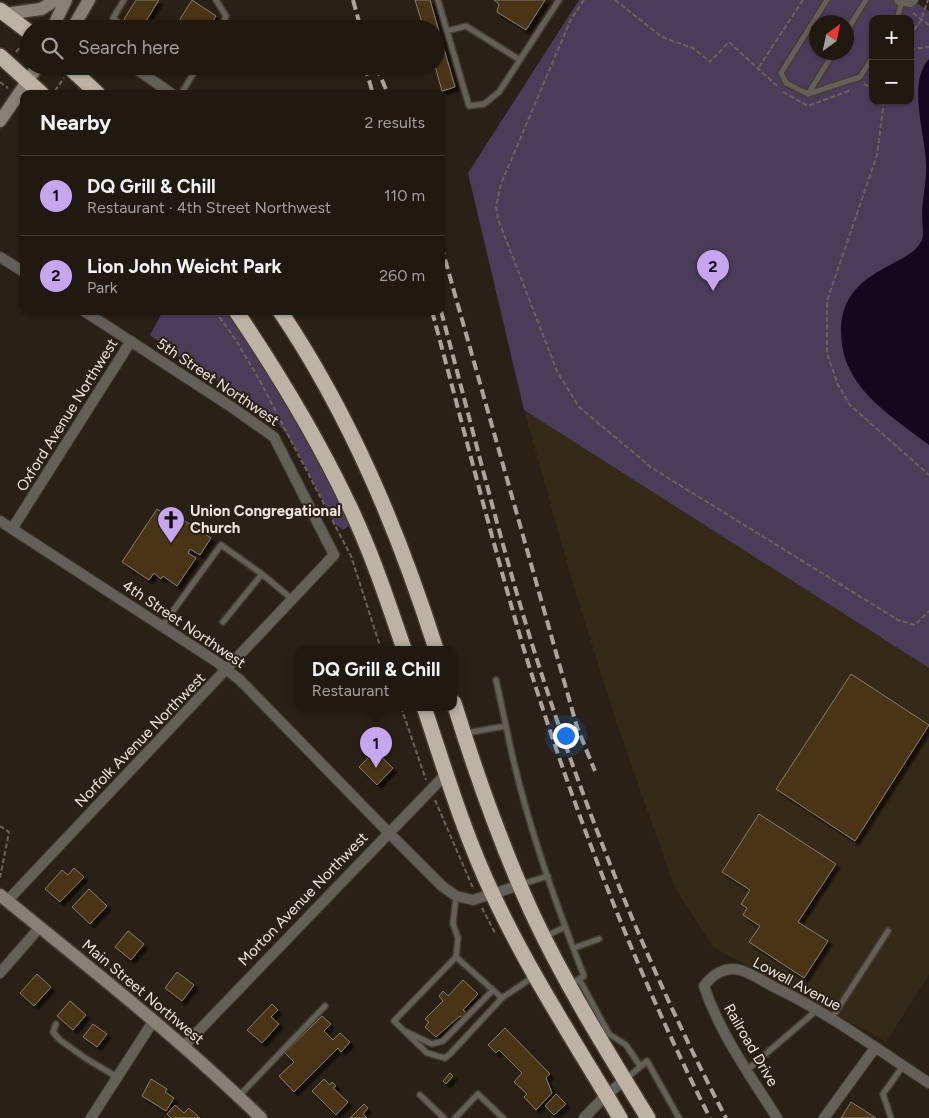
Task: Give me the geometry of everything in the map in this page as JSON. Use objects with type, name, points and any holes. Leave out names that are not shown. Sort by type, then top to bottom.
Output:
[{"type":"highway","points":[[2,12],[20,25]]},
{"type":"highway","points":[[0,56],[20,73]]},
{"type":"highway","points":[[22,75],[38,90]]},
{"type":"highway","points":[[78,75],[94,90]]},
{"type":"highway","points":[[239,315],[294,401],[335,477],[376,568],[403,646]]},
{"type":"highway","points":[[282,315],[332,397],[373,480],[405,558],[435,646]]},
{"type":"highway","points":[[425,711],[466,833],[492,893],[534,976],[620,1118]]},
{"type":"highway","points":[[456,711],[520,885],[544,937],[574,982],[625,1080],[648,1118]]},
{"type":"street","points":[[2,12],[41,9],[56,0]]},
{"type":"street","points":[[56,20],[66,0]]},
{"type":"street","points":[[77,20],[89,0]]},
{"type":"street","points":[[21,90],[32,75]]},
{"type":"street","points":[[150,75],[167,90]]},
{"type":"street","points":[[0,121],[20,92]]},
{"type":"street","points":[[0,257],[20,270]]},
{"type":"street","name":"5th Street Northwest","points":[[90,315],[261,426],[274,437],[334,555]]},
{"type":"street","name":"Oxford Avenue Northwest","points":[[12,529],[131,341]]},
{"type":"street","name":"4th Street Northwest","points":[[0,521],[162,626],[240,680],[388,832],[442,886],[456,896]]},
{"type":"street","name":"Norfolk Avenue Northwest","points":[[4,898],[227,670],[334,555]]},
{"type":"street","name":"Morton Avenue Northwest","points":[[184,1046],[388,832],[446,774]]},
{"type":"street","points":[[456,896],[473,900],[520,885]]},
{"type":"street","name":"Main Street Northwest","points":[[4,898],[154,1020],[261,1118]]},
{"type":"street","points":[[0,973],[40,927]]},
{"type":"street","name":"Lowell Avenue","points":[[704,986],[711,977],[723,970],[739,969],[832,1018],[875,1048]]},
{"type":"street","name":"Railroad Drive","points":[[704,986],[722,1031],[777,1118]]},
{"type":"street","points":[[92,1118],[154,1020]]},
{"type":"street","points":[[824,1118],[875,1048],[929,1083]]},
{"type":"street","points":[[584,1118],[606,1095],[625,1080]]},
{"type":"lane","points":[[115,20],[113,18],[124,0]]},
{"type":"lane","points":[[216,0],[226,16],[224,20]]},
{"type":"lane","points":[[438,0],[444,20]]},
{"type":"lane","points":[[445,24],[469,106],[484,104],[499,92],[559,0]]},
{"type":"lane","points":[[827,0],[781,73],[786,83],[808,94],[860,77],[871,60]]},
{"type":"lane","points":[[854,19],[866,0]]},
{"type":"lane","points":[[899,15],[905,1]]},
{"type":"lane","points":[[447,31],[466,26],[520,60]]},
{"type":"lane","points":[[808,94],[829,60]]},
{"type":"lane","points":[[183,90],[193,75]]},
{"type":"lane","points":[[162,626],[221,545],[262,574],[292,600]]},
{"type":"lane","points":[[223,622],[262,574]]},
{"type":"lane","points":[[496,680],[516,779],[565,927],[584,976],[574,982],[609,1034],[626,1045],[640,1066]]},
{"type":"lane","points":[[463,733],[506,726]]},
{"type":"lane","points":[[520,885],[548,876]]},
{"type":"lane","points":[[456,896],[453,924],[458,938],[456,957],[394,1021],[427,1053],[445,1058],[502,998],[534,976]]},
{"type":"lane","points":[[544,937],[565,927]]},
{"type":"lane","points":[[832,1018],[888,931]]},
{"type":"lane","points":[[574,948],[599,938]]},
{"type":"lane","points":[[456,957],[502,998]]},
{"type":"lane","points":[[404,1031],[432,1044],[443,1041],[493,990]]},
{"type":"lane","points":[[238,1096],[325,1006]]},
{"type":"lane","points":[[747,1070],[818,1010]]},
{"type":"lane","points":[[56,1024],[53,1032],[60,1040],[118,1077]]},
{"type":"lane","points":[[625,1080],[647,1061],[679,1118]]},
{"type":"lane","points":[[891,1118],[883,1094],[903,1066]]},
{"type":"lane","points":[[454,1118],[478,1094],[503,1118]]},
{"type":"lane","points":[[420,1095],[444,1118]]},
{"type":"path","points":[[584,0],[571,20],[554,56],[501,184],[496,206],[498,219],[557,371],[579,407],[652,468],[898,620],[914,625],[929,612]]},
{"type":"path","points":[[615,0],[662,37],[693,48],[710,62],[729,42],[759,67],[782,92],[808,106],[865,84],[869,86]]},
{"type":"path","points":[[759,67],[803,0]]},
{"type":"path","points":[[914,30],[921,20],[928,0]]},
{"type":"path","points":[[905,1],[921,20],[929,25]]},
{"type":"path","points":[[914,49],[929,47]]},
{"type":"path","points":[[883,105],[877,155],[828,300],[826,353],[838,385],[850,405],[929,475]]},
{"type":"path","points":[[402,711],[424,776]]},
{"type":"path","points":[[437,804],[471,885]]},
{"type":"path","points":[[0,826],[8,832],[0,878]]},
{"type":"shaded area","points":[[579,0],[912,0],[929,11],[929,668],[524,410],[468,173]]},
{"type":"shaded area","points":[[929,59],[929,445],[888,414],[863,390],[854,377],[846,362],[842,345],[842,318],[849,298],[862,283],[907,255],[918,246],[923,235],[922,212],[926,163],[918,95],[919,81]]},
{"type":"shaded area","points":[[161,315],[231,315],[286,402],[337,494],[349,526],[343,530],[335,524],[293,443],[271,414],[177,356],[150,335]]},
{"type":"shaded area","points":[[524,410],[929,668],[929,975],[886,1042],[713,947],[674,886],[618,727],[576,594]]},
{"type":"building","points":[[136,0],[159,0],[147,20],[124,20]]},
{"type":"building","points":[[192,0],[216,16],[214,20],[180,20]]},
{"type":"building","points":[[415,0],[430,0],[436,20],[421,20]]},
{"type":"building","points":[[494,0],[545,0],[526,30],[497,12],[499,4]]},
{"type":"building","points":[[445,52],[455,87],[442,90],[438,75],[445,75]]},
{"type":"building","name":"Union Congregational Church","points":[[157,509],[171,518],[174,514],[211,538],[200,555],[190,549],[188,553],[196,558],[177,586],[163,576],[161,579],[154,573],[149,580],[122,562]]},
{"type":"building","points":[[851,674],[929,725],[855,841],[776,789]]},
{"type":"building","points":[[375,751],[393,768],[377,785],[359,767]]},
{"type":"building","points":[[759,814],[836,864],[798,922],[828,941],[804,978],[749,942],[760,926],[743,915],[747,908],[741,904],[750,890],[722,872]]},
{"type":"building","points":[[74,868],[84,877],[60,902],[45,889],[62,870],[68,875]]},
{"type":"building","points":[[89,889],[107,906],[90,924],[72,907]]},
{"type":"building","points":[[128,931],[144,944],[131,960],[115,947]]},
{"type":"building","points":[[177,972],[194,985],[182,1001],[165,988]]},
{"type":"building","points":[[37,974],[51,987],[34,1006],[20,993]]},
{"type":"building","points":[[463,980],[478,994],[463,1010],[467,1013],[462,1018],[460,1016],[436,1037],[425,1027],[429,1022],[425,1019],[443,1001],[439,996],[443,991],[448,996]]},
{"type":"building","points":[[70,1001],[86,1015],[73,1030],[57,1016]]},
{"type":"building","points":[[272,1004],[278,1010],[271,1017],[279,1024],[262,1043],[247,1030]]},
{"type":"building","points":[[322,1016],[331,1024],[324,1031],[333,1040],[340,1033],[350,1042],[341,1052],[338,1048],[294,1092],[279,1076],[294,1062],[285,1053]]},
{"type":"building","points":[[93,1024],[107,1034],[97,1047],[83,1037]]},
{"type":"building","points":[[505,1028],[550,1074],[546,1078],[552,1093],[536,1110],[524,1097],[527,1094],[514,1082],[522,1073],[499,1050],[496,1053],[488,1045]]},
{"type":"building","points":[[450,1073],[453,1076],[446,1084],[443,1081]]},
{"type":"building","points":[[151,1079],[167,1089],[165,1092],[174,1098],[166,1111],[142,1096]]},
{"type":"building","points":[[324,1079],[330,1085],[332,1082],[336,1086],[333,1088],[348,1102],[336,1115],[312,1091]]},
{"type":"building","points":[[556,1094],[566,1104],[554,1115],[545,1106]]},
{"type":"building","points":[[851,1102],[876,1118],[841,1118]]},
{"type":"building","points":[[364,1104],[368,1108],[363,1114],[367,1118],[350,1118]]},
{"type":"building","points":[[175,1105],[184,1113],[189,1108],[200,1118],[171,1118],[167,1114]]},
{"type":"railway","points":[[353,0],[359,20]]},
{"type":"railway","points":[[368,75],[372,90]]},
{"type":"railway","points":[[380,75],[386,90]]},
{"type":"railway","points":[[445,259],[577,727],[595,771]]},
{"type":"railway","points":[[433,315],[510,602],[561,764],[630,944],[655,1003],[710,1118]]},
{"type":"railway","points":[[442,315],[520,603],[573,765],[618,885],[643,944],[697,1061],[726,1118]]},
{"type":"place","name":"Lion John Weicht Park","points":[[713,291]]},
{"type":"place","name":"Union Congregational Church","points":[[171,544]]},
{"type":"place","name":"DQ Grill & Chill","points":[[376,768]]}]
